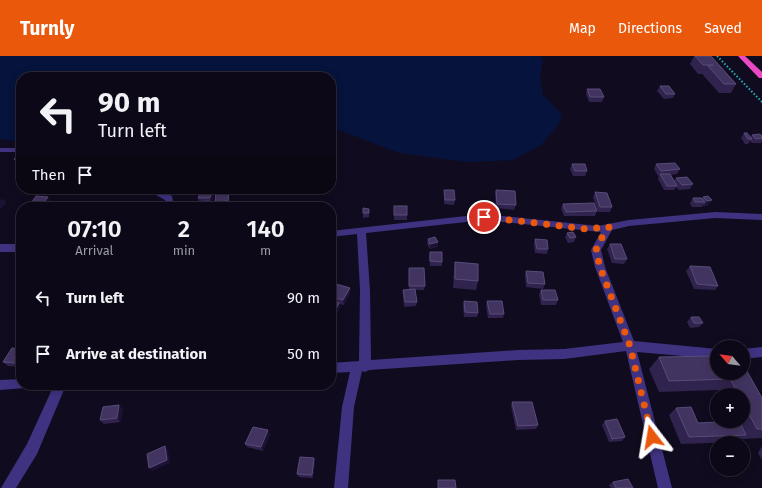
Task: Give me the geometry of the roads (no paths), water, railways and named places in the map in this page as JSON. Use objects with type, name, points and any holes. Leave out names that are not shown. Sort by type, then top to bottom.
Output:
[{"type":"highway","points":[[742,56],[762,76]]},
{"type":"street","points":[[0,150],[16,150]]},
{"type":"street","points":[[160,194],[169,198],[169,202]]},
{"type":"street","points":[[336,234],[484,217],[587,229],[629,223],[715,215],[762,217]]},
{"type":"street","points":[[609,227],[599,242],[596,250],[600,267],[630,346],[665,488]]},
{"type":"street","points":[[341,488],[348,407],[361,367],[365,290],[361,231]]},
{"type":"street","points":[[0,248],[16,248]]},
{"type":"street","points":[[336,368],[518,355],[564,354],[630,346],[710,353]]},
{"type":"street","points":[[750,353],[762,352]]},
{"type":"street","points":[[0,385],[16,384]]},
{"type":"street","points":[[8,488],[32,449],[58,390]]},
{"type":"water","points":[[0,56],[540,56],[543,60],[540,77],[543,95],[562,114],[558,126],[541,145],[513,160],[468,162],[399,153],[336,129],[336,72],[16,72],[16,141],[0,139]]}]
